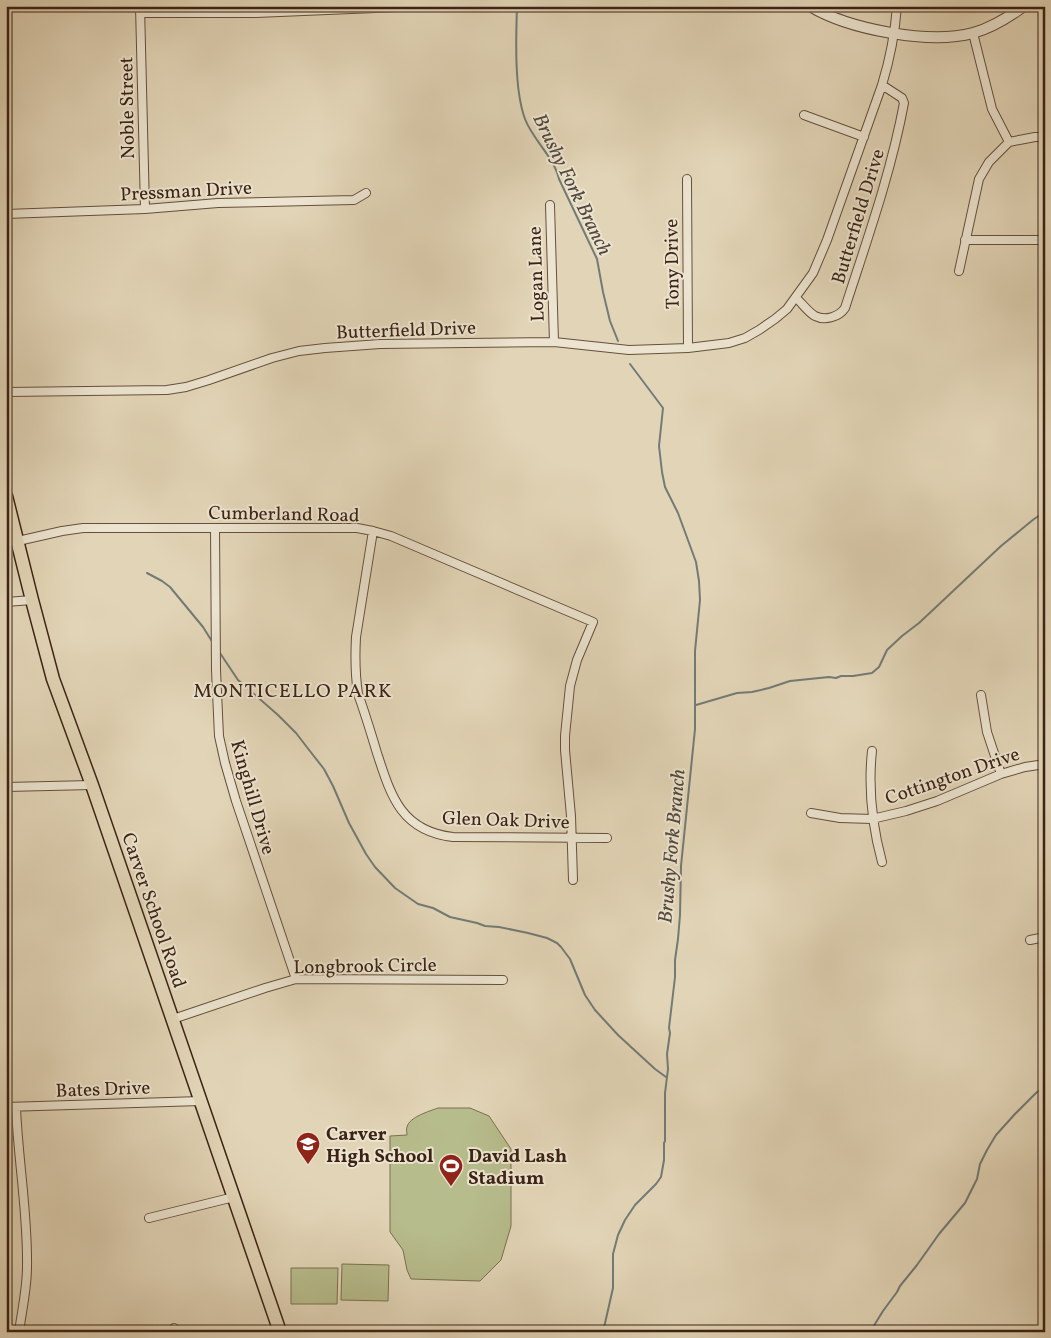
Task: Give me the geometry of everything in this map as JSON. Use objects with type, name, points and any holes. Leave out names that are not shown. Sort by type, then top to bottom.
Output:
[{"type":"main road","name":"Carver School Road","points":[[7,502],[53,679],[92,784],[280,1332]]},
{"type":"street","points":[[140,10],[256,10],[423,6]]},
{"type":"street","points":[[810,6],[833,18],[850,24],[895,34],[930,37],[973,33],[1010,16],[1024,6]]},
{"type":"street","name":"Butterfield Drive","points":[[6,392],[167,390],[208,380],[272,358],[299,351],[325,348],[380,344],[554,342],[629,350],[688,348],[721,344],[745,338],[787,309],[813,273],[827,240],[889,64],[895,34],[897,6]]},
{"type":"street","name":"Noble Street","points":[[140,10],[145,209]]},
{"type":"street","points":[[973,33],[992,109],[1009,142]]},
{"type":"street","name":"Butterfield Drive","points":[[796,298],[818,317],[836,316],[844,311],[878,209],[904,103],[902,98],[882,85]]},
{"type":"street","points":[[804,115],[864,137]]},
{"type":"street","points":[[959,271],[983,171],[989,162],[1009,142],[1045,137]]},
{"type":"street","name":"Tony Drive","points":[[687,179],[688,348]]},
{"type":"street","name":"Pressman Drive","points":[[6,214],[145,209],[218,203],[354,200],[366,193]]},
{"type":"street","name":"Logan Lane","points":[[550,205],[554,342]]},
{"type":"street","points":[[965,240],[1045,240]]},
{"type":"street","name":"Cumberland Road","points":[[18,542],[83,528],[357,528],[390,536],[593,622],[577,660],[570,686],[567,709],[565,750],[572,838]]},
{"type":"street","name":"Kinghill Drive","points":[[216,528],[216,670],[219,736],[236,800],[296,980]]},
{"type":"street","name":"Glen Oak Drive","points":[[373,531],[356,636],[356,678],[358,694],[394,801],[413,822],[427,831],[440,836],[607,838]]},
{"type":"street","points":[[6,602],[32,600]]},
{"type":"street","points":[[981,695],[987,732],[1002,774]]},
{"type":"street","points":[[872,751],[870,789],[872,818],[882,862]]},
{"type":"street","name":"Cottington Drive","points":[[811,813],[840,818],[872,818],[906,811],[1002,774],[1025,767],[1045,764]]},
{"type":"street","points":[[6,787],[92,784]]},
{"type":"street","points":[[572,838],[573,880]]},
{"type":"street","points":[[1030,940],[1045,937]]},
{"type":"street","name":"Longbrook Circle","points":[[172,1019],[273,985],[296,980],[504,980]]},
{"type":"street","name":"Bates Drive","points":[[6,1107],[201,1101]]},
{"type":"street","points":[[16,1107],[24,1199],[27,1269],[26,1290],[19,1332]]},
{"type":"street","points":[[149,1218],[234,1197]]},
{"type":"green space","name":"David Lash Stadium","points":[[438,1108],[470,1108],[489,1116],[511,1149],[511,1226],[501,1260],[480,1281],[411,1279],[403,1250],[390,1232],[390,1136],[407,1135],[407,1127],[412,1120]]},
{"type":"green space","points":[[342,1264],[389,1265],[388,1301],[341,1300]]},
{"type":"green space","points":[[291,1268],[338,1268],[337,1304],[291,1304]]},
{"type":"waterway","name":"Brushy Fork Branch","points":[[517,6],[517,78],[521,107],[529,127],[553,163],[597,259],[610,321],[618,341]]},
{"type":"waterway","name":"Brushy Fork Branch","points":[[603,1332],[613,1288],[613,1254],[618,1235],[635,1205],[661,1177],[664,1160],[667,1054],[680,915],[681,866],[695,729],[695,651],[700,600],[696,562],[678,513],[665,487],[662,472],[659,446],[663,408],[630,364]]},
{"type":"waterway","points":[[696,705],[737,693],[769,688],[790,681],[872,673],[879,667],[887,650],[902,636],[919,623],[1001,546],[1045,512]]},
{"type":"waterway","points":[[147,573],[170,587],[203,627],[213,643]]},
{"type":"waterway","points":[[220,653],[238,680],[296,733],[324,769],[349,823],[366,854],[375,867],[395,888],[418,904],[433,908],[450,917],[485,926],[528,933],[557,943],[570,959],[585,995],[595,1010],[618,1035],[666,1077]]},
{"type":"waterway","points":[[870,1332],[900,1286],[965,1203],[977,1179],[980,1164],[996,1135],[1037,1092],[1045,1087]]},
{"type":"place","name":"Carver High School","points":[[308,1165]]},
{"type":"place","name":"David Lash Stadium","points":[[451,1187]]},
{"type":"district","name":"MONTICELLO PARK","points":[[293,690]]}]
